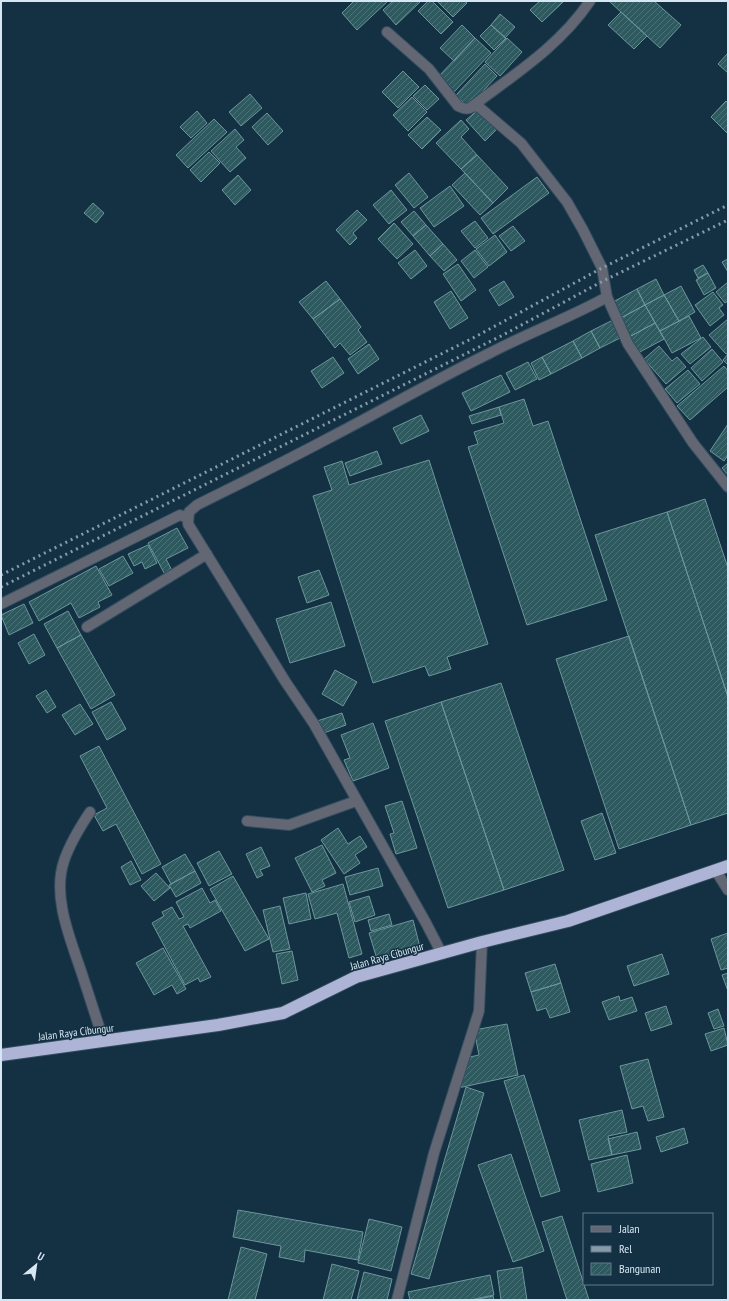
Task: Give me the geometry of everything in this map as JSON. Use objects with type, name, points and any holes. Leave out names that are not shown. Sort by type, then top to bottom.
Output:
[{"type":"highway","name":"Jalan Raya Cibungur","points":[[1,1055],[218,1025],[283,1013],[356,977],[482,942],[568,921],[728,866]]},
{"type":"street","points":[[469,109],[544,51],[577,20],[590,1]]},
{"type":"street","points":[[387,32],[428,68],[458,106],[469,109],[474,106],[479,107],[521,143],[567,202],[584,230],[602,268],[607,297],[628,344],[693,443],[728,487]]},
{"type":"street","points":[[442,954],[314,724],[188,524],[187,518],[192,508],[328,439],[491,352],[585,310],[607,297]]},
{"type":"street","points":[[1,604],[180,515],[187,518]]},
{"type":"street","points":[[87,627],[207,554]]},
{"type":"street","points":[[247,822],[289,825],[356,801]]},
{"type":"street","points":[[90,812],[72,840],[64,861],[61,877],[61,900],[67,926],[104,1041]]},
{"type":"street","points":[[716,871],[728,890]]},
{"type":"street","points":[[397,1300],[434,1153],[479,1011],[482,942]]},
{"type":"building","points":[[354,1],[388,1],[357,30],[342,13]]},
{"type":"building","points":[[393,1],[421,1],[396,25],[383,10]]},
{"type":"building","points":[[428,1],[432,1],[453,22],[441,34],[418,11]]},
{"type":"building","points":[[437,1],[465,1],[467,3],[453,17]]},
{"type":"building","points":[[540,1],[564,1],[542,22],[530,10]]},
{"type":"building","points":[[609,1],[654,1],[681,25],[660,48]]},
{"type":"building","points":[[621,12],[647,36],[634,49],[608,25]]},
{"type":"building","points":[[500,14],[515,27],[505,38],[491,25]]},
{"type":"building","points":[[462,25],[475,38],[454,61],[440,48]]},
{"type":"building","points":[[491,25],[506,38],[494,50],[480,36]]},
{"type":"building","points":[[475,38],[491,53],[454,92],[438,77]]},
{"type":"building","points":[[507,38],[522,52],[500,76],[485,62]]},
{"type":"building","points":[[728,53],[728,73],[718,64]]},
{"type":"building","points":[[485,64],[497,76],[468,107],[456,95]]},
{"type":"building","points":[[403,71],[419,87],[398,108],[382,92]]},
{"type":"building","points":[[425,85],[439,99],[427,110],[413,96]]},
{"type":"building","points":[[250,94],[262,108],[241,126],[229,112]]},
{"type":"building","points":[[412,97],[427,112],[408,131],[393,115]]},
{"type":"building","points":[[726,101],[728,103],[728,134],[711,117]]},
{"type":"building","points":[[479,109],[497,129],[485,141],[466,120]]},
{"type":"building","points":[[197,111],[207,123],[191,138],[180,127]]},
{"type":"building","points":[[267,113],[283,131],[268,145],[252,127]]},
{"type":"building","points":[[427,117],[441,130],[422,149],[408,135]]},
{"type":"building","points":[[214,119],[227,132],[188,168],[176,155]]},
{"type":"building","points":[[461,120],[469,129],[461,137],[477,155],[461,169],[436,143]]},
{"type":"building","points":[[235,129],[244,140],[236,147],[246,158],[230,172],[211,151]]},
{"type":"building","points":[[209,152],[220,163],[201,182],[190,170]]},
{"type":"building","points":[[477,155],[508,188],[493,203],[461,169]]},
{"type":"building","points":[[409,173],[428,197],[414,208],[395,185]]},
{"type":"building","points":[[465,173],[493,203],[480,215],[452,185]]},
{"type":"building","points":[[238,175],[251,190],[235,205],[222,190]]},
{"type":"building","points":[[537,177],[549,193],[493,234],[481,218]]},
{"type":"building","points":[[450,186],[464,206],[434,227],[420,208]]},
{"type":"building","points":[[391,190],[407,210],[389,224],[373,205]]},
{"type":"building","points":[[93,203],[104,213],[96,223],[84,213]]},
{"type":"building","points":[[357,210],[367,220],[353,233],[357,238],[350,245],[336,230]]},
{"type":"building","points":[[414,211],[426,225],[413,236],[401,222]]},
{"type":"building","points":[[475,221],[488,238],[475,248],[461,231]]},
{"type":"building","points":[[394,223],[413,244],[397,259],[378,239]]},
{"type":"building","points":[[426,225],[443,244],[430,256],[413,236]]},
{"type":"building","points":[[513,226],[525,241],[511,251],[499,236]]},
{"type":"building","points":[[495,235],[507,252],[489,266],[476,249]]},
{"type":"building","points":[[443,244],[457,260],[444,271],[430,256]]},
{"type":"building","points":[[415,250],[427,266],[411,279],[398,263]]},
{"type":"building","points":[[475,250],[488,267],[474,278],[461,261]]},
{"type":"building","points":[[728,259],[728,272],[722,262]]},
{"type":"building","points":[[458,264],[476,290],[461,301],[443,274]]},
{"type":"building","points":[[703,265],[708,273],[698,278],[694,270]]},
{"type":"building","points":[[708,273],[716,288],[704,295],[696,280]]},
{"type":"building","points":[[656,279],[664,295],[645,305],[637,289]]},
{"type":"building","points":[[326,281],[340,299],[313,319],[299,302]]},
{"type":"building","points":[[504,281],[514,297],[499,306],[489,290]]},
{"type":"building","points":[[728,282],[728,301],[725,303],[716,292]]},
{"type":"building","points":[[681,286],[695,312],[679,321],[664,295]]},
{"type":"building","points":[[637,289],[645,305],[619,319],[611,303]]},
{"type":"building","points":[[451,291],[468,318],[450,329],[434,302]]},
{"type":"building","points":[[713,292],[723,305],[719,308],[724,315],[710,326],[695,305]]},
{"type":"building","points":[[664,295],[679,321],[660,331],[645,305]]},
{"type":"building","points":[[340,299],[361,327],[358,330],[367,342],[350,355],[340,343],[335,348],[313,319]]},
{"type":"building","points":[[645,305],[655,323],[629,337],[619,319]]},
{"type":"building","points":[[689,316],[701,338],[672,353],[660,331]]},
{"type":"building","points":[[615,319],[624,336],[600,348],[591,331]]},
{"type":"building","points":[[728,319],[728,353],[726,354],[709,335]]},
{"type":"building","points":[[655,323],[664,339],[638,353],[629,337]]},
{"type":"building","points":[[591,331],[600,348],[582,358],[573,341]]},
{"type":"building","points":[[703,337],[711,347],[690,364],[681,354]]},
{"type":"building","points":[[573,341],[582,358],[551,374],[542,357]]},
{"type":"building","points":[[369,344],[379,359],[358,374],[348,359]]},
{"type":"building","points":[[659,346],[672,361],[677,357],[686,367],[666,384],[644,359]]},
{"type":"building","points":[[712,349],[723,362],[702,381],[691,368]]},
{"type":"building","points":[[728,354],[728,365],[723,360]]},
{"type":"building","points":[[333,357],[344,373],[322,388],[311,371]]},
{"type":"building","points":[[542,357],[551,374],[539,380],[531,363]]},
{"type":"building","points":[[528,362],[537,379],[515,390],[506,373]]},
{"type":"building","points":[[724,366],[728,371],[728,387],[690,420],[677,406]]},
{"type":"building","points":[[688,370],[700,384],[677,403],[665,389]]},
{"type":"building","points":[[501,375],[510,392],[471,411],[462,393]]},
{"type":"building","points":[[524,399],[533,426],[548,421],[607,600],[527,625],[468,447],[478,444],[474,432],[504,423],[499,407]]},
{"type":"building","points":[[499,407],[501,415],[472,424],[469,416]]},
{"type":"building","points":[[421,415],[429,431],[401,444],[393,428]]},
{"type":"building","points":[[728,424],[728,455],[724,461],[710,451]]},
{"type":"building","points":[[377,451],[382,464],[350,476],[345,463]]},
{"type":"building","points":[[429,460],[488,644],[447,657],[451,669],[429,676],[425,666],[373,683],[313,496],[332,490],[324,467],[342,461],[349,485]]},
{"type":"building","points":[[728,463],[728,475],[722,468]]},
{"type":"building","points":[[705,499],[728,568],[728,697],[667,512]]},
{"type":"building","points":[[667,512],[728,697],[728,813],[691,825],[595,535]]},
{"type":"building","points":[[177,528],[188,548],[166,559],[176,578],[169,582],[148,543]]},
{"type":"building","points":[[148,545],[157,563],[145,569],[142,562],[134,566],[128,554]]},
{"type":"building","points":[[123,556],[133,573],[109,586],[99,569]]},
{"type":"building","points":[[96,566],[112,595],[98,602],[100,607],[79,618],[71,603],[39,621],[29,602]]},
{"type":"building","points":[[319,570],[329,595],[307,603],[298,577]]},
{"type":"building","points":[[331,602],[345,646],[290,663],[276,619]]},
{"type":"building","points":[[24,604],[33,623],[9,635],[1,615]]},
{"type":"building","points":[[68,611],[81,635],[57,648],[44,624]]},
{"type":"building","points":[[34,634],[45,655],[29,664],[18,643]]},
{"type":"building","points":[[81,635],[115,695],[91,709],[57,648]]},
{"type":"building","points":[[629,636],[691,825],[619,849],[556,659]]},
{"type":"building","points":[[335,670],[357,682],[343,706],[322,694]]},
{"type":"building","points":[[501,683],[564,870],[504,890],[441,702]]},
{"type":"building","points":[[46,690],[56,707],[47,713],[36,696]]},
{"type":"building","points":[[111,702],[126,729],[107,740],[92,712]]},
{"type":"building","points":[[441,702],[504,890],[448,908],[385,721]]},
{"type":"building","points":[[80,704],[93,724],[75,735],[62,715]]},
{"type":"building","points":[[342,713],[346,725],[321,734],[317,721]]},
{"type":"building","points":[[373,723],[389,768],[353,781],[344,760],[350,758],[341,735]]},
{"type":"building","points":[[99,746],[161,864],[142,874],[116,824],[103,831],[94,815],[107,808],[80,756]]},
{"type":"building","points":[[402,801],[417,848],[396,854],[390,834],[394,833],[385,806]]},
{"type":"building","points":[[602,813],[616,853],[595,860],[581,821]]},
{"type":"building","points":[[338,828],[348,844],[360,836],[367,847],[355,855],[360,863],[344,874],[321,840]]},
{"type":"building","points":[[322,845],[336,873],[322,880],[325,886],[312,892],[295,858]]},
{"type":"building","points":[[261,847],[270,866],[260,870],[263,875],[257,878],[246,854]]},
{"type":"building","points":[[219,851],[232,874],[209,886],[197,863]]},
{"type":"building","points":[[185,854],[195,871],[171,884],[162,867]]},
{"type":"building","points":[[131,861],[141,880],[130,885],[121,867]]},
{"type":"building","points":[[378,868],[383,886],[350,895],[345,877]]},
{"type":"building","points":[[195,871],[201,883],[176,897],[169,885]]},
{"type":"building","points":[[156,873],[170,888],[154,901],[141,886]]},
{"type":"building","points":[[233,876],[269,939],[245,951],[210,889]]},
{"type":"building","points":[[343,884],[362,954],[349,958],[337,913],[315,919],[308,894]]},
{"type":"building","points":[[202,888],[210,903],[215,900],[221,911],[190,928],[188,924],[183,926],[211,977],[200,982],[198,978],[185,985],[152,923],[164,916],[162,912],[172,907],[179,919],[184,917],[176,902]]},
{"type":"building","points":[[306,893],[311,919],[289,924],[283,898]]},
{"type":"building","points":[[369,896],[375,915],[355,922],[349,902]]},
{"type":"building","points":[[280,906],[290,949],[273,952],[263,910]]},
{"type":"building","points":[[389,914],[392,925],[371,931],[368,920]]},
{"type":"building","points":[[413,920],[420,947],[377,959],[369,933]]},
{"type":"building","points":[[728,933],[728,968],[721,970],[711,939]]},
{"type":"building","points":[[163,948],[186,989],[177,994],[172,985],[154,995],[136,963]]},
{"type":"building","points":[[292,951],[298,980],[282,984],[276,954]]},
{"type":"building","points":[[662,954],[669,974],[634,986],[627,966]]},
{"type":"building","points":[[555,964],[561,983],[531,992],[525,973]]},
{"type":"building","points":[[728,973],[728,991],[722,975]]},
{"type":"building","points":[[561,983],[570,1012],[550,1018],[546,1008],[537,1011],[531,992]]},
{"type":"building","points":[[619,996],[620,1001],[632,997],[637,1011],[609,1020],[602,1002]]},
{"type":"building","points":[[666,1006],[672,1024],[651,1031],[645,1013]]},
{"type":"building","points":[[718,1009],[724,1026],[714,1029],[708,1013]]},
{"type":"building","points":[[507,1024],[518,1075],[458,1088],[465,1058],[479,1055],[474,1030]]},
{"type":"building","points":[[724,1028],[728,1045],[711,1051],[705,1034]]},
{"type":"building","points":[[648,1059],[664,1117],[648,1121],[643,1106],[632,1109],[620,1066]]},
{"type":"building","points":[[524,1075],[560,1191],[541,1197],[504,1081]]},
{"type":"building","points":[[466,1087],[484,1093],[429,1279],[411,1274]]},
{"type":"building","points":[[622,1110],[627,1132],[608,1136],[612,1155],[589,1160],[579,1120]]},
{"type":"building","points":[[684,1128],[688,1143],[661,1152],[656,1137]]},
{"type":"building","points":[[637,1132],[641,1149],[612,1155],[608,1139]]},
{"type":"building","points":[[511,1154],[544,1251],[513,1262],[478,1165]]},
{"type":"building","points":[[627,1155],[633,1183],[598,1192],[591,1164]]},
{"type":"building","points":[[238,1210],[363,1232],[358,1260],[305,1250],[304,1262],[279,1257],[281,1246],[233,1237]]},
{"type":"building","points":[[562,1216],[589,1300],[567,1300],[542,1222]]},
{"type":"building","points":[[369,1219],[402,1227],[391,1271],[358,1263]]},
{"type":"building","points":[[241,1247],[267,1254],[255,1300],[228,1300]]},
{"type":"building","points":[[332,1264],[359,1271],[351,1300],[323,1300]]},
{"type":"building","points":[[522,1267],[527,1300],[501,1300],[497,1271]]},
{"type":"building","points":[[364,1272],[392,1279],[387,1300],[357,1300]]},
{"type":"building","points":[[490,1275],[494,1295],[470,1300],[410,1300],[408,1292]]},
{"type":"building","points":[[493,1296],[494,1300],[478,1300],[478,1299]]},
{"type":"railway","points":[[1,575],[473,338],[602,268],[728,205]]},
{"type":"railway","points":[[1,587],[501,336],[605,280],[728,220]]}]
